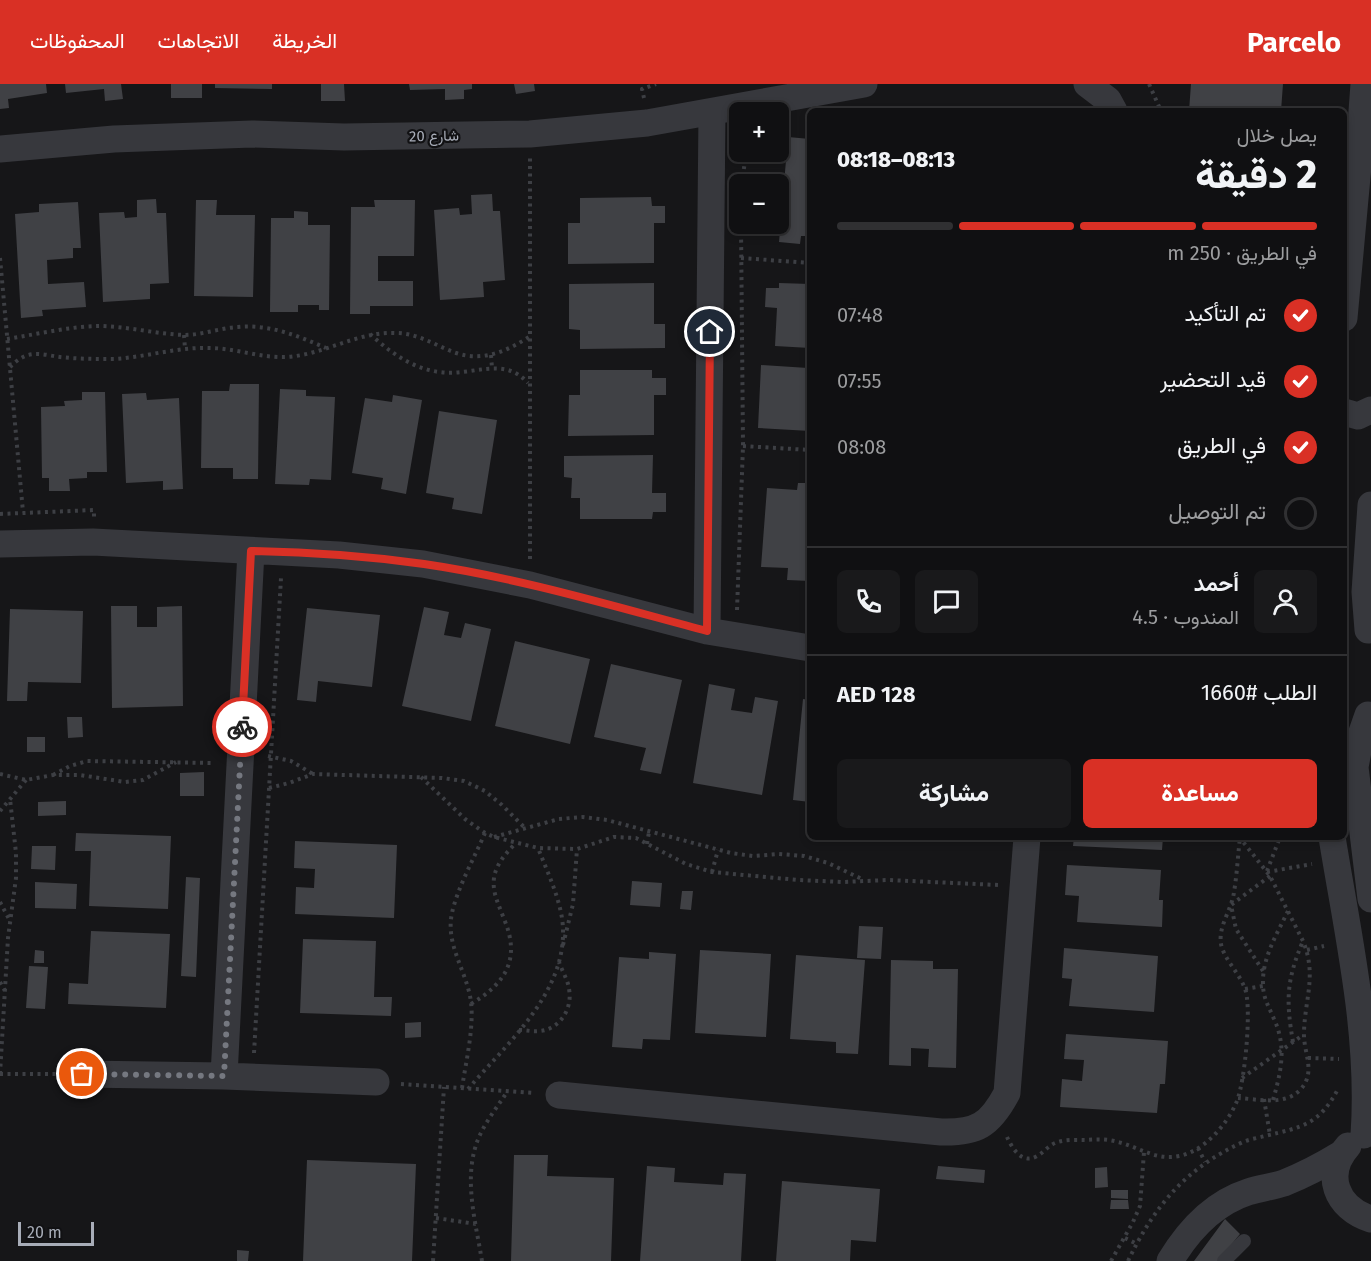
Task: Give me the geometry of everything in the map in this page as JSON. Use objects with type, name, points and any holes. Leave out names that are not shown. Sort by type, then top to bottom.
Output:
[{"type":"street","name":"شارع 20","points":[[0,149],[114,139],[240,135],[344,137],[530,134],[647,123],[864,84]]},
{"type":"street","points":[[1086,84],[1108,100],[1112,108]]},
{"type":"street","points":[[1347,283],[1364,84]]},
{"type":"street","points":[[707,631],[712,112]]},
{"type":"street","points":[[1347,413],[1358,416],[1371,410]]},
{"type":"street","points":[[1361,629],[1371,505]]},
{"type":"street","points":[[0,544],[93,542],[283,552],[423,564],[530,585],[707,631],[807,648]]},
{"type":"street","points":[[224,1076],[251,551]]},
{"type":"street","points":[[1361,717],[1361,735],[1355,767],[1371,899]]},
{"type":"street","points":[[559,1095],[941,1132],[962,1133],[982,1125],[997,1112],[1007,1093],[1027,840]]},
{"type":"street","points":[[1170,1261],[1182,1242],[1212,1211],[1247,1192],[1282,1183],[1312,1170],[1341,1154],[1351,1143],[1368,1135],[1364,1029],[1332,840]]},
{"type":"street","points":[[82,1074],[224,1076],[376,1082]]},
{"type":"street","points":[[1341,1154],[1336,1166],[1335,1180],[1338,1193],[1346,1206],[1358,1215],[1371,1219]]},
{"type":"street","points":[[1282,1183],[1311,1184],[1338,1193]]},
{"type":"lane","points":[[1224,1261],[1244,1241]]},
{"type":"path","points":[[1149,84],[1160,108]]},
{"type":"path","points":[[530,134],[530,585]]},
{"type":"path","points":[[735,636],[743,446],[741,234]]},
{"type":"path","points":[[0,258],[23,512]]},
{"type":"path","points":[[741,258],[807,263]]},
{"type":"path","points":[[7,339],[71,328],[100,326],[129,327],[184,335],[241,326],[265,327],[288,333],[326,348]]},
{"type":"path","points":[[10,367],[18,359],[30,354],[96,359],[134,358],[185,349],[210,348],[258,356],[286,357],[315,352],[370,334],[397,333],[416,336],[457,353],[474,356],[507,351],[529,338]]},
{"type":"path","points":[[370,334],[390,352],[413,365],[439,372],[466,373],[506,368],[519,373],[529,383]]},
{"type":"path","points":[[184,335],[185,349]]},
{"type":"path","points":[[491,354],[492,368]]},
{"type":"path","points":[[743,446],[807,450]]},
{"type":"path","points":[[253,1078],[283,552]]},
{"type":"path","points":[[240,770],[270,756],[291,761],[313,774]]},
{"type":"path","points":[[53,775],[70,766],[87,761],[178,761],[240,770],[269,788],[313,774],[421,777],[464,781],[485,790],[525,828]]},
{"type":"path","points":[[0,774],[26,780],[53,775],[80,775],[125,782],[143,780],[178,761]]},
{"type":"path","points":[[421,777],[465,819],[485,832],[494,837],[538,848],[577,849],[614,837],[636,838],[686,864],[712,872],[798,880],[888,879],[1023,886]]},
{"type":"path","points":[[0,811],[26,780]]},
{"type":"path","points":[[10,799],[16,853],[16,878],[10,920],[0,1074],[82,1074]]},
{"type":"path","points":[[494,837],[559,819],[583,817],[607,819],[718,850],[753,856],[779,854],[804,856],[828,863],[865,881]]},
{"type":"path","points":[[462,1088],[471,1004],[453,944],[452,913],[485,832]]},
{"type":"path","points":[[647,844],[648,832]]},
{"type":"path","points":[[997,1112],[1011,1146],[1016,1153],[1025,1158],[1035,1158],[1052,1144],[1063,1140],[1103,1139],[1162,1157],[1180,1156],[1197,1148],[1223,1124],[1238,1098],[1248,1028],[1249,1007],[1245,989],[1221,945],[1221,931],[1234,892],[1240,840]]},
{"type":"path","points":[[1238,1098],[1273,1100],[1290,1097],[1300,1091],[1309,1070],[1303,1035],[1311,987],[1307,950],[1303,941],[1268,874],[1242,840]]},
{"type":"path","points":[[1268,874],[1279,840]]},
{"type":"path","points":[[471,1004],[498,985],[507,969],[512,952],[510,935],[495,899],[494,878],[502,858],[516,843]]},
{"type":"path","points":[[538,848],[554,887],[562,918],[561,951]]},
{"type":"path","points":[[468,1089],[535,1011],[552,983],[573,904],[577,849]]},
{"type":"path","points":[[712,872],[718,850]]},
{"type":"path","points":[[1231,905],[1268,874],[1316,863]]},
{"type":"path","points":[[0,902],[10,920]]},
{"type":"path","points":[[1231,905],[1236,929],[1263,972]]},
{"type":"path","points":[[1273,1100],[1282,1071],[1283,1050],[1275,1020],[1265,1001],[1263,972],[1266,959],[1288,910]]},
{"type":"path","points":[[1293,1042],[1287,995],[1290,977],[1303,941]]},
{"type":"path","points":[[1307,950],[1330,944]]},
{"type":"path","points":[[519,1030],[540,1031],[553,1027],[563,1017],[569,1004],[569,989],[558,961]]},
{"type":"path","points":[[0,982],[5,991]]},
{"type":"path","points":[[1245,989],[1263,986]]},
{"type":"path","points":[[1241,1078],[1303,1035]]},
{"type":"path","points":[[1343,1067],[1344,1059]]},
{"type":"path","points":[[376,1082],[559,1095]]},
{"type":"path","points":[[1128,1261],[1151,1220],[1180,1182],[1205,1162],[1245,1141],[1308,1125],[1329,1107],[1341,1084]]},
{"type":"path","points":[[433,1261],[444,1087]]},
{"type":"path","points":[[482,1261],[470,1183],[471,1163],[476,1143],[485,1125],[507,1092]]},
{"type":"path","points":[[1264,1100],[1270,1135]]},
{"type":"path","points":[[1197,1148],[1205,1162]]},
{"type":"path","points":[[1111,1261],[1140,1206],[1144,1152]]},
{"type":"path","points":[[436,1218],[476,1224]]},
{"type":"path","points":[[1125,1238],[1137,1244]]},
{"type":"building","points":[[0,84],[46,84],[47,93],[8,99],[9,108],[0,109]]},
{"type":"building","points":[[65,84],[121,84],[123,99],[105,101],[104,89],[66,93]]},
{"type":"building","points":[[171,84],[202,84],[202,98],[171,98]]},
{"type":"building","points":[[215,84],[272,84],[272,89],[215,88]]},
{"type":"building","points":[[321,84],[344,84],[345,101],[321,101]]},
{"type":"building","points":[[409,84],[472,84],[472,89],[464,90],[464,99],[445,100],[445,89],[410,90]]},
{"type":"building","points":[[514,84],[534,84],[535,91],[516,94]]},
{"type":"building","points":[[1191,84],[1283,84],[1281,108],[1189,108]]},
{"type":"building","points":[[789,137],[807,139],[807,236],[801,236],[800,244],[779,242],[780,234],[789,234],[789,174],[785,174],[786,162],[789,162]]},
{"type":"building","points":[[492,194],[493,211],[500,211],[505,280],[483,282],[484,297],[440,300],[434,210],[459,208],[460,215],[472,214],[471,195]]},
{"type":"building","points":[[651,197],[652,206],[665,206],[665,223],[654,223],[654,263],[568,264],[568,223],[580,223],[580,198]]},
{"type":"building","points":[[156,199],[157,213],[166,213],[169,283],[150,284],[150,299],[103,302],[99,213],[124,212],[125,218],[137,217],[137,200]]},
{"type":"building","points":[[196,200],[217,200],[216,215],[255,215],[253,297],[194,296]]},
{"type":"building","points":[[374,200],[415,200],[414,256],[378,256],[378,281],[413,281],[413,306],[370,306],[370,314],[350,314],[351,207],[375,207]]},
{"type":"building","points":[[78,202],[81,248],[73,248],[73,258],[47,260],[48,284],[84,282],[86,307],[42,310],[43,316],[21,318],[15,214],[39,212],[39,204]]},
{"type":"building","points":[[294,211],[308,212],[308,225],[330,225],[329,310],[319,310],[319,305],[298,305],[298,312],[270,312],[271,218],[294,218]]},
{"type":"building","points":[[654,283],[654,324],[665,324],[665,348],[580,349],[580,330],[569,329],[569,284]]},
{"type":"building","points":[[779,283],[807,284],[807,348],[775,346],[777,308],[765,307],[766,288],[779,288]]},
{"type":"building","points":[[761,365],[807,368],[807,431],[758,428]]},
{"type":"building","points":[[580,370],[652,370],[652,378],[666,378],[666,395],[654,395],[654,435],[568,436],[569,395],[580,395]]},
{"type":"building","points":[[230,384],[259,384],[258,479],[233,479],[233,468],[201,468],[202,391],[229,391]]},
{"type":"building","points":[[280,389],[306,390],[306,396],[335,397],[331,480],[310,479],[309,485],[275,484]]},
{"type":"building","points":[[82,392],[105,392],[107,472],[87,472],[87,478],[69,479],[70,491],[49,491],[49,478],[42,478],[41,407],[65,406],[64,401],[82,400]]},
{"type":"building","points":[[146,393],[147,400],[179,398],[183,489],[163,490],[163,481],[126,483],[122,394]]},
{"type":"building","points":[[393,395],[422,400],[406,494],[381,489],[383,478],[352,473],[365,398],[392,402]]},
{"type":"building","points":[[439,411],[497,420],[482,514],[452,509],[454,498],[426,493]]},
{"type":"building","points":[[653,455],[652,493],[666,493],[666,512],[653,512],[652,519],[580,519],[580,498],[571,498],[572,478],[564,477],[564,456]]},
{"type":"building","points":[[798,483],[807,483],[807,581],[787,580],[788,568],[761,567],[767,488],[797,490]]},
{"type":"building","points":[[111,606],[137,606],[137,627],[157,627],[157,607],[182,606],[183,706],[112,708]]},
{"type":"building","points":[[424,607],[449,612],[444,635],[461,638],[465,623],[491,629],[471,721],[402,706]]},
{"type":"building","points":[[307,608],[380,615],[372,687],[318,681],[316,702],[297,700]]},
{"type":"building","points":[[10,609],[83,611],[81,683],[28,682],[27,701],[7,701]]},
{"type":"building","points":[[515,641],[590,659],[570,744],[495,726]]},
{"type":"building","points":[[611,664],[682,680],[661,774],[640,770],[646,748],[594,737]]},
{"type":"building","points":[[709,684],[735,689],[731,710],[752,713],[755,697],[778,701],[762,795],[693,783]]},
{"type":"building","points":[[803,699],[807,700],[807,802],[793,800]]},
{"type":"building","points":[[67,717],[82,717],[83,737],[68,738]]},
{"type":"building","points":[[27,737],[45,737],[45,752],[27,752]]},
{"type":"building","points":[[204,772],[204,796],[180,796],[180,773]]},
{"type":"building","points":[[66,801],[66,815],[38,816],[38,802]]},
{"type":"building","points":[[76,833],[171,836],[168,909],[89,906],[91,851],[75,851]]},
{"type":"building","points":[[1074,840],[1163,840],[1162,850],[1073,846]]},
{"type":"building","points":[[295,841],[397,845],[394,918],[295,914],[296,887],[314,888],[315,869],[294,868]]},
{"type":"building","points":[[32,846],[56,846],[55,870],[31,869]]},
{"type":"building","points":[[1067,865],[1161,870],[1159,900],[1163,900],[1162,927],[1077,922],[1079,896],[1065,895]]},
{"type":"building","points":[[186,877],[200,878],[196,977],[181,976]]},
{"type":"building","points":[[632,881],[662,883],[660,907],[630,905]]},
{"type":"building","points":[[35,882],[77,884],[76,909],[35,908]]},
{"type":"building","points":[[682,891],[693,891],[691,910],[680,909]]},
{"type":"building","points":[[859,926],[883,927],[881,959],[857,958]]},
{"type":"building","points":[[91,931],[170,934],[166,1008],[68,1004],[69,983],[88,984]]},
{"type":"building","points":[[303,939],[376,941],[374,997],[392,997],[391,1016],[300,1013]]},
{"type":"building","points":[[1064,948],[1158,956],[1154,1012],[1069,1006],[1072,979],[1062,978]]},
{"type":"building","points":[[35,950],[44,951],[44,963],[34,963]]},
{"type":"building","points":[[700,950],[771,954],[766,1037],[695,1033]]},
{"type":"building","points":[[649,952],[676,954],[670,1040],[643,1039],[642,1049],[612,1047],[619,957],[649,959]]},
{"type":"building","points":[[796,955],[865,960],[858,1054],[836,1053],[836,1042],[790,1039]]},
{"type":"building","points":[[891,960],[933,961],[933,969],[958,969],[956,1068],[928,1067],[929,1049],[911,1048],[911,1066],[889,1065]]},
{"type":"building","points":[[29,966],[48,967],[45,1009],[26,1008]]},
{"type":"building","points":[[421,1022],[421,1037],[405,1038],[405,1023]]},
{"type":"building","points":[[1066,1034],[1168,1041],[1165,1084],[1160,1084],[1157,1113],[1060,1107],[1062,1079],[1082,1081],[1084,1060],[1064,1059]]},
{"type":"building","points":[[514,1155],[548,1155],[547,1176],[614,1178],[611,1261],[511,1261]]},
{"type":"building","points":[[307,1160],[416,1164],[412,1261],[303,1261]]},
{"type":"building","points":[[647,1166],[675,1168],[674,1182],[723,1185],[724,1173],[746,1174],[741,1261],[640,1261]]},
{"type":"building","points":[[938,1166],[985,1170],[984,1183],[936,1179]]},
{"type":"building","points":[[1107,1167],[1108,1187],[1095,1188],[1095,1168]]},
{"type":"building","points":[[782,1181],[880,1189],[876,1242],[851,1240],[850,1261],[776,1261]]},
{"type":"building","points":[[1111,1190],[1128,1190],[1128,1199],[1111,1198]]},
{"type":"building","points":[[1111,1200],[1128,1200],[1129,1209],[1110,1209]]},
{"type":"building","points":[[1225,1219],[1240,1234],[1218,1261],[1194,1261]]},
{"type":"building","points":[[237,1250],[249,1251],[248,1261],[237,1261]]},
{"type":"way so far","points":[[82,1074],[224,1076],[242,727]]},
{"type":"route","points":[[242,727],[251,551],[339,555],[423,564],[530,585],[707,631],[710,332]]}]
